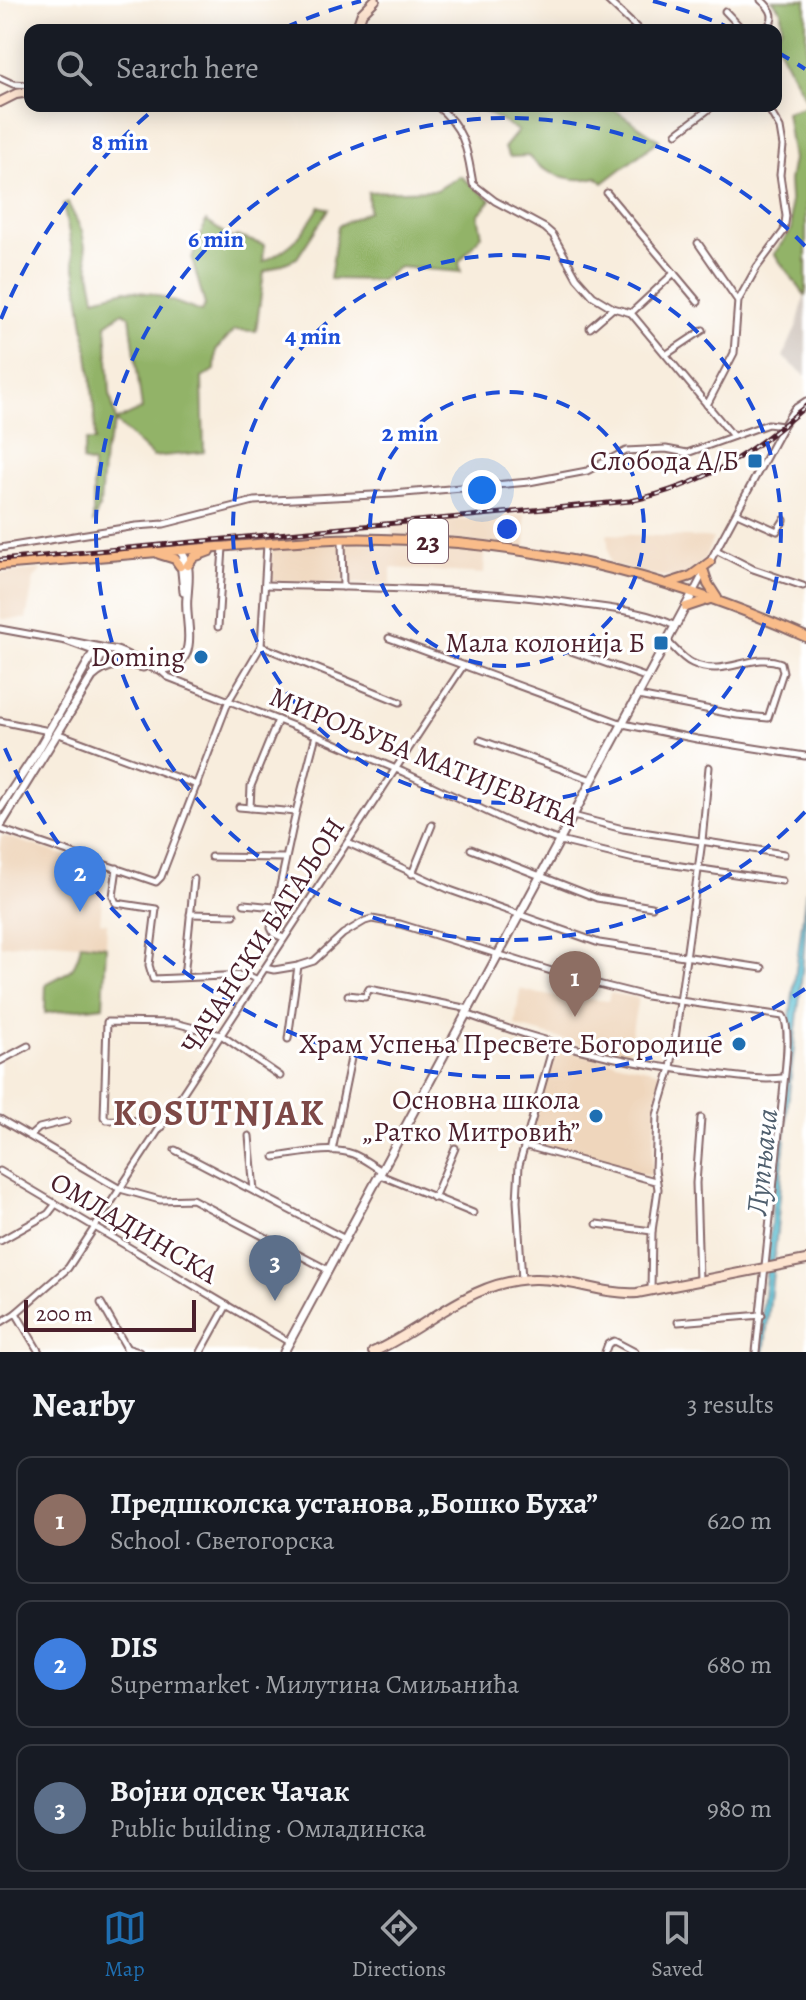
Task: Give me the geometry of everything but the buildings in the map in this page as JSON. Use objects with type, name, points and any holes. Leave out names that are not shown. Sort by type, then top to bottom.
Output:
[{"type":"main road","points":[[358,24],[362,13],[375,0]]},
{"type":"main road","points":[[0,102],[24,93]]},
{"type":"main road","name":"23","points":[[0,565],[342,539],[448,542],[532,552],[672,584],[716,598],[806,637]]},
{"type":"main road","points":[[155,552],[184,565],[218,547]]},
{"type":"main road","points":[[704,572],[716,598],[687,605],[672,584],[691,576],[710,562]]},
{"type":"main road","points":[[373,1352],[464,1298],[494,1286],[522,1280],[561,1280],[624,1293],[651,1291],[806,1260]]},
{"type":"street","points":[[607,0],[633,24]]},
{"type":"street","points":[[761,0],[773,14],[770,24]]},
{"type":"street","points":[[725,11],[737,24]]},
{"type":"street","points":[[0,78],[24,85]]},
{"type":"street","points":[[444,112],[469,152],[473,184],[495,201],[553,235],[577,278],[593,296],[613,308],[631,313],[733,436]]},
{"type":"street","points":[[677,133],[705,112]]},
{"type":"street","points":[[707,405],[734,353],[738,301],[757,267],[784,231],[786,216],[780,175],[783,146],[780,128],[771,112]]},
{"type":"street","points":[[607,193],[698,302]]},
{"type":"street","points":[[698,243],[738,301]]},
{"type":"street","points":[[631,313],[674,273]]},
{"type":"street","points":[[590,328],[613,308]]},
{"type":"street","points":[[667,354],[703,330]]},
{"type":"street","points":[[284,1352],[783,426],[804,402]]},
{"type":"street","points":[[0,548],[164,524],[254,501],[393,494],[529,482],[587,471],[626,451],[666,449],[687,453],[768,424],[783,426]]},
{"type":"street","points":[[737,513],[777,531],[784,520]]},
{"type":"street","points":[[342,539],[343,587]]},
{"type":"street","points":[[105,652],[59,734],[0,828],[156,882],[161,877],[229,700],[261,646],[267,543]]},
{"type":"street","points":[[218,547],[218,627]]},
{"type":"street","points":[[716,550],[753,569],[803,586]]},
{"type":"street","points":[[160,670],[179,663],[188,650],[184,551]]},
{"type":"street","points":[[265,585],[393,588],[559,601],[642,615],[676,627]]},
{"type":"street","points":[[0,629],[84,642],[127,663],[149,667]]},
{"type":"street","points":[[389,638],[623,724],[805,756]]},
{"type":"street","points":[[66,641],[94,652],[105,652]]},
{"type":"street","points":[[638,696],[768,718],[783,672],[781,663],[766,660],[711,669],[687,660],[668,642]]},
{"type":"street","points":[[261,646],[400,702]]},
{"type":"street","points":[[568,650],[648,678]]},
{"type":"street","points":[[0,808],[94,652]]},
{"type":"street","name":"МИРОЉУБА МАТИЈЕВИЋА","points":[[105,652],[160,670],[168,677],[316,735],[513,824],[560,841],[696,871],[782,881]]},
{"type":"street","points":[[92,677],[109,667],[127,663]]},
{"type":"street","name":"ЧАЧАНСКИ БАТАЉОН","points":[[0,1323],[58,1280],[95,1229],[463,666]]},
{"type":"street","points":[[250,808],[253,779],[278,720]]},
{"type":"street","points":[[0,721],[49,731]]},
{"type":"street","points":[[59,734],[197,785]]},
{"type":"street","points":[[284,938],[271,930],[274,907],[316,735]]},
{"type":"street","points":[[480,740],[593,780]]},
{"type":"street","points":[[651,1291],[652,1231],[658,1193],[655,1181],[657,1115],[671,1068],[709,767]]},
{"type":"street","points":[[239,807],[296,812]]},
{"type":"street","points":[[573,816],[623,829],[784,854]]},
{"type":"street","points":[[412,874],[432,825]]},
{"type":"street","points":[[348,843],[412,874],[599,943],[762,968]]},
{"type":"street","points":[[471,849],[604,900],[652,907]]},
{"type":"street","points":[[211,857],[284,858]]},
{"type":"street","points":[[117,868],[113,896],[116,903],[156,909],[149,965],[153,979],[247,975],[258,980]]},
{"type":"street","points":[[184,978],[194,879]]},
{"type":"street","points":[[244,904],[274,907]]},
{"type":"street","points":[[190,914],[234,915]]},
{"type":"street","points":[[265,968],[274,970],[298,966],[319,958],[343,934],[372,919],[400,924],[597,984],[680,1003],[785,1017],[788,1029],[783,1094],[756,1352]]},
{"type":"street","points":[[288,1039],[298,966]]},
{"type":"street","points":[[348,995],[365,997],[369,989],[468,1012],[554,1043],[612,1058],[671,1068],[782,1078]]},
{"type":"street","points":[[162,1127],[149,1121],[107,1120],[104,1117],[107,1022],[175,1023],[221,1035],[280,1076]]},
{"type":"street","points":[[522,1280],[517,1193],[523,1145],[554,1043]]},
{"type":"street","points":[[0,1061],[28,1046]]},
{"type":"street","points":[[332,1151],[351,1058]]},
{"type":"street","points":[[699,1281],[696,1183],[701,1118]]},
{"type":"street","points":[[0,1119],[120,1189],[160,1200],[192,1199],[328,1270]]},
{"type":"street","points":[[30,1136],[42,1127],[67,1121]]},
{"type":"street","points":[[249,1136],[254,1192]]},
{"type":"street","points":[[523,1145],[655,1181]]},
{"type":"street","points":[[434,1198],[455,1148]]},
{"type":"street","points":[[175,1150],[345,1239]]},
{"type":"street","points":[[275,1157],[332,1151],[353,1154],[381,1173],[473,1213]]},
{"type":"street","name":"ОМЛАДИНСКА","points":[[0,1171],[289,1342]]},
{"type":"street","points":[[0,1241],[48,1214],[55,1205]]},
{"type":"street","points":[[597,1224],[652,1231]]},
{"type":"street","points":[[101,1303],[128,1350],[139,1352]]},
{"type":"street","points":[[201,1352],[227,1305]]},
{"type":"street","points":[[16,1313],[39,1352]]},
{"type":"street","points":[[678,1322],[755,1313],[762,1315]]},
{"type":"street","points":[[605,1352],[612,1341],[635,1352]]},
{"type":"shaded area","points":[[806,290],[806,376],[783,357],[797,325]]},
{"type":"shaded area","points":[[525,514],[526,547],[392,536],[392,525]]},
{"type":"shaded area","points":[[607,534],[713,538],[704,560],[688,575],[677,578],[641,573],[610,564]]},
{"type":"shaded area","points":[[358,542],[485,550],[484,574],[391,568],[391,584],[271,582],[272,550],[291,545]]},
{"type":"shaded area","points":[[42,569],[34,579],[26,619],[0,619],[0,573]]},
{"type":"shaded area","points":[[4,836],[105,868],[100,922],[107,923],[106,946],[39,941],[0,946],[0,838]]},
{"type":"shaded area","points":[[520,989],[608,1001],[610,993],[638,998],[627,1057],[515,1026]]},
{"type":"shaded area","name":"Основна школа „Ратко Митровић”","points":[[557,1049],[664,1075],[658,1091],[651,1176],[528,1142]]},
{"type":"green space","points":[[772,0],[806,0],[806,100],[782,54],[781,10]]},
{"type":"green space","points":[[806,106],[805,295],[774,254],[792,229],[789,181],[793,159],[786,112]]},
{"type":"green space","points":[[486,112],[618,112],[659,140],[603,183],[597,177],[578,179],[560,176],[542,168],[528,156],[510,157],[504,148],[518,131]]},
{"type":"green space","points":[[460,176],[491,200],[478,215],[482,235],[459,262],[461,272],[399,267],[381,280],[330,279],[338,226],[369,211],[368,192],[437,190]]},
{"type":"green space","points":[[68,203],[82,231],[95,298],[126,290],[154,294],[201,312],[205,305],[192,259],[206,221],[233,239],[237,236],[264,245],[263,262],[297,239],[320,206],[329,209],[297,258],[264,272],[256,331],[234,330],[216,350],[215,370],[202,378],[204,452],[153,457],[116,422],[104,453],[100,505],[93,524],[93,464],[82,461],[86,441],[95,441],[92,385],[63,205]],"holes":[[[123,312],[130,316],[142,409],[116,421],[110,393],[106,324]]]},
{"type":"green space","points":[[81,943],[106,946],[103,1006],[45,1013],[46,984],[71,970]]},
{"type":"water","points":[[806,890],[802,970],[771,1290],[764,1352],[759,1352],[790,1018]]},
{"type":"railway","points":[[0,560],[630,501],[681,486],[725,466],[806,406]]},
{"type":"place","name":"Слобода А/Б","points":[[755,461]]},
{"type":"place","name":"Мала колонија Б","points":[[661,643]]},
{"type":"place","name":"Doming","points":[[201,657]]},
{"type":"place","name":"DIS","points":[[80,912]]},
{"type":"place","name":"Предшколска установа „Бошко Буха”","points":[[575,1017]]},
{"type":"place","name":"Храм Успења Пресвете Богородице","points":[[739,1044]]},
{"type":"place","name":"Основна школа „Ратко Митровић”","points":[[596,1116]]},
{"type":"place","name":"Војни одсек Чачак","points":[[275,1301]]},
{"type":"district","name":"KOSUTNJAK","points":[[219,1112]]},
{"type":"water label","name":"Лупњача","points":[[762,1162]]}]
